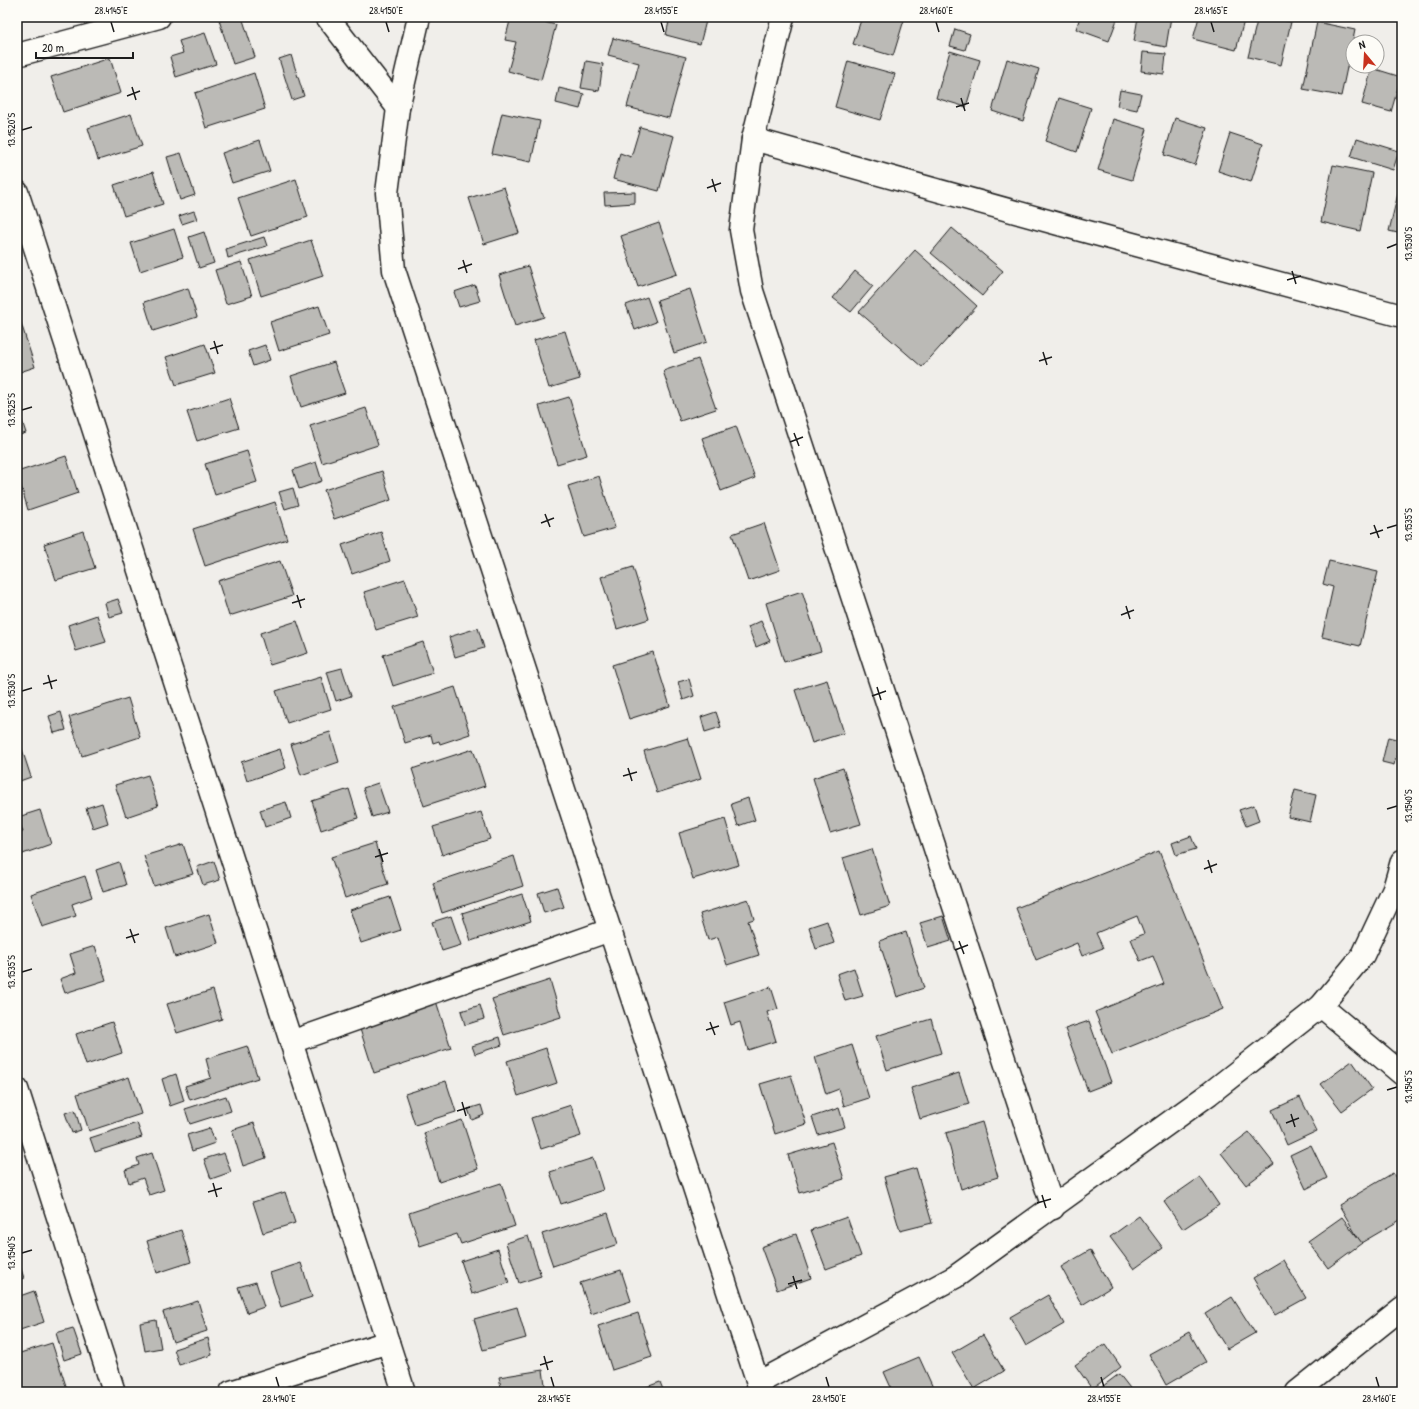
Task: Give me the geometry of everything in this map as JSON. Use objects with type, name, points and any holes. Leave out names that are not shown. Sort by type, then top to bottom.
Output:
[{"type":"street","points":[[17,56],[159,17]]},
{"type":"street","points":[[327,17],[398,108]]},
{"type":"street","points":[[419,17],[398,108],[387,193],[394,270],[760,1387],[955,1278],[1210,1094],[1320,1006],[1363,955],[1394,889],[1402,861]]},
{"type":"street","points":[[783,17],[753,139],[741,230],[752,291],[1053,1208]]},
{"type":"street","points":[[753,139],[1073,228],[1402,316]]},
{"type":"street","points":[[17,192],[404,1392]]},
{"type":"street","points":[[291,1042],[610,930]]},
{"type":"street","points":[[1320,1006],[1402,1074]]},
{"type":"street","points":[[17,1089],[114,1392]]},
{"type":"street","points":[[1297,1392],[1402,1308]]},
{"type":"street","points":[[231,1392],[388,1342]]},
{"type":"building","points":[[229,17],[242,17],[255,57],[233,64],[219,20]]},
{"type":"building","points":[[511,17],[524,17],[556,25],[541,80],[508,71],[516,42],[505,40]]},
{"type":"building","points":[[670,17],[707,17],[700,44],[666,35]]},
{"type":"building","points":[[862,17],[894,17],[904,20],[893,56],[853,44]]},
{"type":"building","points":[[1080,17],[1118,17],[1109,41],[1076,29]]},
{"type":"building","points":[[1138,17],[1171,17],[1166,47],[1134,41]]},
{"type":"building","points":[[1199,17],[1245,17],[1236,50],[1193,39]]},
{"type":"building","points":[[1258,17],[1267,17],[1291,22],[1281,65],[1248,57]]},
{"type":"building","points":[[1317,22],[1355,30],[1354,34],[1345,34],[1346,74],[1341,96],[1303,89]]},
{"type":"building","points":[[955,29],[970,34],[965,50],[950,46]]},
{"type":"building","points":[[205,33],[216,64],[176,77],[170,57],[183,53],[179,41]]},
{"type":"building","points":[[613,38],[686,57],[669,118],[627,107],[639,63],[608,55]]},
{"type":"building","points":[[950,51],[980,60],[966,107],[936,98]]},
{"type":"building","points":[[1143,52],[1166,54],[1164,74],[1141,71]]},
{"type":"building","points":[[291,55],[304,96],[292,100],[279,59]]},
{"type":"building","points":[[110,58],[121,93],[63,112],[51,77]]},
{"type":"building","points":[[1007,59],[1039,69],[1023,121],[992,111]]},
{"type":"building","points":[[586,61],[603,64],[599,91],[581,88]]},
{"type":"building","points":[[848,61],[895,74],[880,120],[835,107]]},
{"type":"building","points":[[1385,72],[1401,77],[1391,112],[1362,104],[1370,74],[1385,74]]},
{"type":"building","points":[[254,73],[265,109],[206,128],[195,93]]},
{"type":"building","points":[[559,88],[584,94],[580,109],[556,103]]},
{"type":"building","points":[[1120,90],[1141,94],[1137,110],[1117,106]]},
{"type":"building","points":[[1059,98],[1091,108],[1077,152],[1045,141]]},
{"type":"building","points":[[502,113],[540,121],[531,162],[492,154]]},
{"type":"building","points":[[131,114],[142,146],[98,160],[88,128]]},
{"type":"building","points":[[1175,118],[1207,128],[1195,165],[1164,155]]},
{"type":"building","points":[[1113,119],[1147,129],[1132,180],[1098,170]]},
{"type":"building","points":[[640,127],[674,136],[659,191],[613,179],[620,153],[631,157]]},
{"type":"building","points":[[1230,133],[1263,144],[1251,182],[1218,171]]},
{"type":"building","points":[[1357,138],[1399,151],[1393,170],[1351,157]]},
{"type":"building","points":[[260,140],[270,171],[232,183],[222,153]]},
{"type":"building","points":[[181,153],[195,195],[180,200],[167,157]]},
{"type":"building","points":[[1333,165],[1372,173],[1360,231],[1321,222]]},
{"type":"building","points":[[153,172],[163,204],[124,216],[114,185]]},
{"type":"building","points":[[296,179],[308,217],[251,236],[238,198]]},
{"type":"building","points":[[1402,181],[1402,234],[1389,231]]},
{"type":"building","points":[[504,187],[519,233],[484,244],[469,198]]},
{"type":"building","points":[[635,192],[635,203],[605,205],[604,193]]},
{"type":"building","points":[[194,211],[197,219],[182,224],[179,216]]},
{"type":"building","points":[[659,223],[677,274],[638,287],[621,236]]},
{"type":"building","points":[[952,228],[1003,271],[982,296],[931,253]]},
{"type":"building","points":[[174,229],[183,257],[140,271],[131,243]]},
{"type":"building","points":[[204,232],[214,263],[199,268],[189,237]]},
{"type":"building","points":[[264,237],[267,246],[228,258],[226,249]]},
{"type":"building","points":[[311,240],[323,276],[261,296],[250,260]]},
{"type":"building","points":[[915,250],[977,306],[922,367],[859,312]]},
{"type":"building","points":[[241,262],[252,296],[226,304],[215,270]]},
{"type":"building","points":[[528,266],[544,317],[515,326],[499,275]]},
{"type":"building","points":[[855,271],[873,286],[851,312],[833,298]]},
{"type":"building","points":[[475,285],[480,301],[459,307],[454,292]]},
{"type":"building","points":[[188,288],[197,317],[153,331],[144,302]]},
{"type":"building","points":[[690,289],[707,342],[674,353],[657,300]]},
{"type":"building","points":[[647,297],[656,322],[635,330],[626,305]]},
{"type":"building","points":[[319,306],[329,335],[279,351],[270,322]]},
{"type":"building","points":[[21,323],[35,367],[17,373],[17,324]]},
{"type":"building","points":[[565,331],[580,379],[549,388],[534,340]]},
{"type":"building","points":[[205,344],[215,373],[176,385],[166,357]]},
{"type":"building","points":[[265,345],[270,360],[253,366],[248,351]]},
{"type":"building","points":[[698,359],[716,409],[680,421],[663,371]]},
{"type":"building","points":[[334,362],[345,393],[301,407],[291,376]]},
{"type":"building","points":[[569,397],[587,455],[557,464],[539,406]]},
{"type":"building","points":[[229,398],[239,428],[197,441],[187,412]]},
{"type":"building","points":[[17,406],[26,433],[17,436]]},
{"type":"building","points":[[366,408],[378,445],[322,463],[310,426]]},
{"type":"building","points":[[736,426],[755,478],[721,491],[702,438]]},
{"type":"building","points":[[247,451],[257,482],[215,495],[205,464]]},
{"type":"building","points":[[66,456],[78,493],[28,510],[17,472]]},
{"type":"building","points":[[316,462],[322,481],[299,489],[293,470]]},
{"type":"building","points":[[382,471],[391,500],[334,519],[324,490]]},
{"type":"building","points":[[599,476],[615,528],[584,537],[568,486]]},
{"type":"building","points":[[293,488],[298,505],[285,509],[279,492]]},
{"type":"building","points":[[275,502],[287,539],[205,566],[193,529]]},
{"type":"building","points":[[764,523],[780,570],[748,581],[732,534]]},
{"type":"building","points":[[83,531],[95,568],[56,580],[44,544]]},
{"type":"building","points":[[381,532],[390,561],[352,574],[342,545]]},
{"type":"building","points":[[280,561],[292,596],[229,616],[218,581]]},
{"type":"building","points":[[1329,561],[1378,572],[1360,646],[1322,637],[1333,587],[1323,584]]},
{"type":"building","points":[[633,567],[649,619],[617,629],[601,577]]},
{"type":"building","points":[[405,579],[418,617],[376,630],[364,592]]},
{"type":"building","points":[[802,591],[821,651],[784,662],[766,603]]},
{"type":"building","points":[[118,599],[123,613],[109,617],[105,603]]},
{"type":"building","points":[[97,615],[106,642],[76,651],[68,625]]},
{"type":"building","points":[[297,621],[308,653],[270,665],[260,633]]},
{"type":"building","points":[[761,621],[770,641],[756,647],[748,627]]},
{"type":"building","points":[[478,628],[484,648],[455,657],[449,637]]},
{"type":"building","points":[[423,642],[433,673],[393,686],[383,655]]},
{"type":"building","points":[[653,652],[670,706],[629,719],[612,665]]},
{"type":"building","points":[[342,668],[351,696],[336,701],[327,672]]},
{"type":"building","points":[[321,677],[331,709],[287,723],[276,691]]},
{"type":"building","points":[[689,679],[694,696],[683,700],[678,682]]},
{"type":"building","points":[[827,680],[844,733],[812,743],[795,690]]},
{"type":"building","points":[[455,687],[470,734],[440,744],[439,741],[433,743],[431,735],[405,743],[394,707]]},
{"type":"building","points":[[128,698],[140,737],[82,756],[69,717]]},
{"type":"building","points":[[61,712],[66,730],[54,733],[49,716]]},
{"type":"building","points":[[716,712],[721,727],[705,732],[701,717]]},
{"type":"building","points":[[330,732],[339,762],[301,775],[291,744]]},
{"type":"building","points":[[1388,737],[1400,740],[1394,765],[1382,762]]},
{"type":"building","points":[[688,738],[701,779],[657,793],[644,751]]},
{"type":"building","points":[[19,740],[31,777],[17,782],[17,741]]},
{"type":"building","points":[[280,749],[286,768],[247,781],[241,762]]},
{"type":"building","points":[[473,749],[485,786],[424,806],[412,769]]},
{"type":"building","points":[[843,768],[861,824],[830,833],[813,778]]},
{"type":"building","points":[[148,775],[158,806],[126,817],[115,785]]},
{"type":"building","points":[[378,783],[388,812],[372,817],[363,788]]},
{"type":"building","points":[[349,789],[358,818],[321,830],[312,801]]},
{"type":"building","points":[[1295,790],[1316,795],[1310,822],[1288,817]]},
{"type":"building","points":[[748,798],[755,820],[738,826],[731,804]]},
{"type":"building","points":[[286,802],[291,818],[265,827],[260,810]]},
{"type":"building","points":[[102,803],[108,823],[93,828],[86,808]]},
{"type":"building","points":[[1254,805],[1259,821],[1246,826],[1239,810]]},
{"type":"building","points":[[40,810],[51,844],[17,856],[17,834],[23,832],[18,817]]},
{"type":"building","points":[[481,812],[490,839],[442,855],[433,827]]},
{"type":"building","points":[[725,819],[739,865],[693,879],[679,833]]},
{"type":"building","points":[[1191,836],[1196,849],[1176,855],[1172,843]]},
{"type":"building","points":[[375,843],[388,884],[345,898],[331,857]]},
{"type":"building","points":[[183,844],[193,874],[154,886],[144,856]]},
{"type":"building","points":[[872,849],[890,906],[861,915],[843,858]]},
{"type":"building","points":[[1159,851],[1223,1009],[1112,1054],[1095,1012],[1164,984],[1153,956],[1140,961],[1131,939],[1144,934],[1137,916],[1096,933],[1103,948],[1082,956],[1077,943],[1036,960],[1016,908]]},
{"type":"building","points":[[514,856],[523,886],[442,913],[433,883]]},
{"type":"building","points":[[214,861],[220,880],[203,885],[197,867]]},
{"type":"building","points":[[119,862],[126,885],[103,892],[96,870]]},
{"type":"building","points":[[85,876],[92,897],[72,904],[76,916],[42,927],[31,894]]},
{"type":"building","points":[[557,887],[564,907],[544,913],[538,893]]},
{"type":"building","points":[[522,894],[531,921],[471,941],[462,913]]},
{"type":"building","points":[[390,897],[401,930],[361,943],[350,910]]},
{"type":"building","points":[[748,899],[754,919],[748,921],[759,955],[727,965],[718,937],[708,940],[700,914]]},
{"type":"building","points":[[209,914],[218,943],[175,957],[166,928]]},
{"type":"building","points":[[451,916],[461,945],[442,951],[432,922]]},
{"type":"building","points":[[943,916],[951,941],[928,948],[920,923]]},
{"type":"building","points":[[827,921],[834,943],[816,949],[809,927]]},
{"type":"building","points":[[906,932],[924,988],[897,997],[879,941]]},
{"type":"building","points":[[95,946],[106,980],[65,993],[60,979],[76,973],[70,954]]},
{"type":"building","points":[[854,968],[863,996],[845,1001],[837,974]]},
{"type":"building","points":[[550,980],[561,1017],[504,1035],[492,999]]},
{"type":"building","points":[[771,987],[778,1009],[767,1012],[776,1041],[748,1050],[740,1022],[731,1025],[724,1002]]},
{"type":"building","points":[[213,990],[222,1019],[177,1033],[167,1004]]},
{"type":"building","points":[[436,1001],[451,1048],[374,1073],[359,1026]]},
{"type":"building","points":[[480,1005],[484,1019],[465,1025],[461,1011]]},
{"type":"building","points":[[931,1019],[941,1053],[887,1070],[876,1036]]},
{"type":"building","points":[[1089,1021],[1111,1082],[1088,1091],[1065,1029]]},
{"type":"building","points":[[112,1022],[122,1053],[86,1065],[76,1034]]},
{"type":"building","points":[[500,1037],[502,1045],[475,1054],[472,1046]]},
{"type":"building","points":[[852,1045],[869,1098],[844,1106],[839,1089],[826,1094],[815,1057]]},
{"type":"building","points":[[247,1046],[258,1078],[190,1100],[185,1086],[211,1078],[206,1059]]},
{"type":"building","points":[[546,1048],[557,1083],[518,1096],[507,1061]]},
{"type":"building","points":[[1352,1061],[1372,1089],[1342,1111],[1321,1084]]},
{"type":"building","points":[[959,1073],[969,1104],[920,1119],[911,1088]]},
{"type":"building","points":[[176,1074],[184,1101],[170,1106],[162,1079]]},
{"type":"building","points":[[791,1075],[806,1124],[775,1134],[760,1084]]},
{"type":"building","points":[[129,1077],[141,1114],[89,1131],[77,1094]]},
{"type":"building","points":[[446,1081],[456,1112],[415,1125],[405,1094]]},
{"type":"building","points":[[226,1096],[231,1111],[190,1124],[185,1109]]},
{"type":"building","points":[[1300,1097],[1317,1131],[1287,1145],[1272,1110]]},
{"type":"building","points":[[481,1105],[484,1115],[472,1120],[468,1109]]},
{"type":"building","points":[[571,1105],[581,1136],[541,1149],[531,1118]]},
{"type":"building","points":[[839,1108],[845,1127],[818,1135],[812,1117]]},
{"type":"building","points":[[75,1110],[81,1130],[72,1133],[65,1113]]},
{"type":"building","points":[[462,1120],[478,1169],[439,1182],[424,1133]]},
{"type":"building","points":[[982,1122],[998,1177],[961,1189],[946,1133]]},
{"type":"building","points":[[137,1123],[142,1137],[95,1152],[90,1138]]},
{"type":"building","points":[[254,1123],[266,1158],[243,1166],[232,1130]]},
{"type":"building","points":[[210,1128],[215,1143],[192,1151],[187,1135]]},
{"type":"building","points":[[1249,1132],[1274,1164],[1246,1185],[1221,1153]]},
{"type":"building","points":[[832,1142],[844,1179],[800,1193],[788,1155]]},
{"type":"building","points":[[1311,1145],[1327,1178],[1306,1189],[1290,1155]]},
{"type":"building","points":[[152,1153],[164,1190],[149,1195],[143,1178],[129,1183],[125,1170],[139,1165],[137,1158]]},
{"type":"building","points":[[224,1153],[231,1172],[211,1179],[204,1159]]},
{"type":"building","points":[[593,1158],[603,1190],[561,1204],[550,1172]]},
{"type":"building","points":[[916,1168],[932,1223],[900,1231],[884,1177]]},
{"type":"building","points":[[1393,1173],[1402,1189],[1402,1219],[1361,1243],[1339,1205]]},
{"type":"building","points":[[1200,1177],[1219,1205],[1183,1229],[1164,1202]]},
{"type":"building","points":[[501,1183],[515,1226],[461,1244],[457,1234],[420,1246],[409,1213]]},
{"type":"building","points":[[285,1192],[295,1223],[263,1233],[253,1202]]},
{"type":"building","points":[[608,1213],[618,1244],[553,1266],[542,1234]]},
{"type":"building","points":[[1139,1216],[1163,1248],[1134,1269],[1110,1237]]},
{"type":"building","points":[[847,1217],[861,1256],[826,1269],[811,1230]]},
{"type":"building","points":[[1342,1217],[1362,1243],[1328,1268],[1308,1241]]},
{"type":"building","points":[[181,1230],[191,1262],[157,1273],[147,1241]]},
{"type":"building","points":[[796,1234],[811,1278],[777,1290],[761,1247]]},
{"type":"building","points":[[528,1236],[541,1276],[519,1283],[506,1243]]},
{"type":"building","points":[[498,1249],[509,1283],[472,1294],[461,1261]]},
{"type":"building","points":[[1090,1250],[1111,1287],[1082,1305],[1061,1267]]},
{"type":"building","points":[[17,1257],[24,1278],[17,1280]]},
{"type":"building","points":[[1283,1260],[1306,1298],[1275,1315],[1253,1278]]},
{"type":"building","points":[[301,1263],[312,1297],[281,1307],[270,1273]]},
{"type":"building","points":[[621,1270],[631,1301],[591,1314],[580,1283]]},
{"type":"building","points":[[256,1282],[264,1307],[247,1313],[238,1287]]},
{"type":"building","points":[[34,1291],[44,1322],[17,1331],[17,1297]]},
{"type":"building","points":[[1048,1295],[1064,1324],[1026,1346],[1010,1317]]},
{"type":"building","points":[[1232,1297],[1255,1333],[1227,1349],[1205,1314]]},
{"type":"building","points":[[198,1301],[207,1331],[173,1342],[163,1312]]},
{"type":"building","points":[[517,1307],[526,1338],[483,1350],[474,1319]]},
{"type":"building","points":[[638,1313],[652,1357],[612,1370],[598,1326]]},
{"type":"building","points":[[156,1320],[161,1348],[145,1351],[140,1323]]},
{"type":"building","points":[[73,1328],[82,1354],[64,1360],[56,1333]]},
{"type":"building","points":[[1189,1332],[1206,1362],[1166,1385],[1149,1354]]},
{"type":"building","points":[[983,1335],[1004,1371],[974,1389],[952,1353]]},
{"type":"building","points":[[208,1338],[212,1355],[179,1365],[174,1349]]},
{"type":"building","points":[[52,1343],[68,1392],[17,1392],[17,1354]]},
{"type":"building","points":[[1105,1344],[1121,1367],[1092,1389],[1075,1365]]},
{"type":"building","points":[[919,1357],[935,1392],[893,1392],[884,1372]]},
{"type":"building","points":[[543,1370],[546,1392],[502,1392],[499,1377]]},
{"type":"building","points":[[1119,1374],[1133,1392],[1095,1392]]},
{"type":"building","points":[[660,1382],[664,1392],[633,1392]]}]
